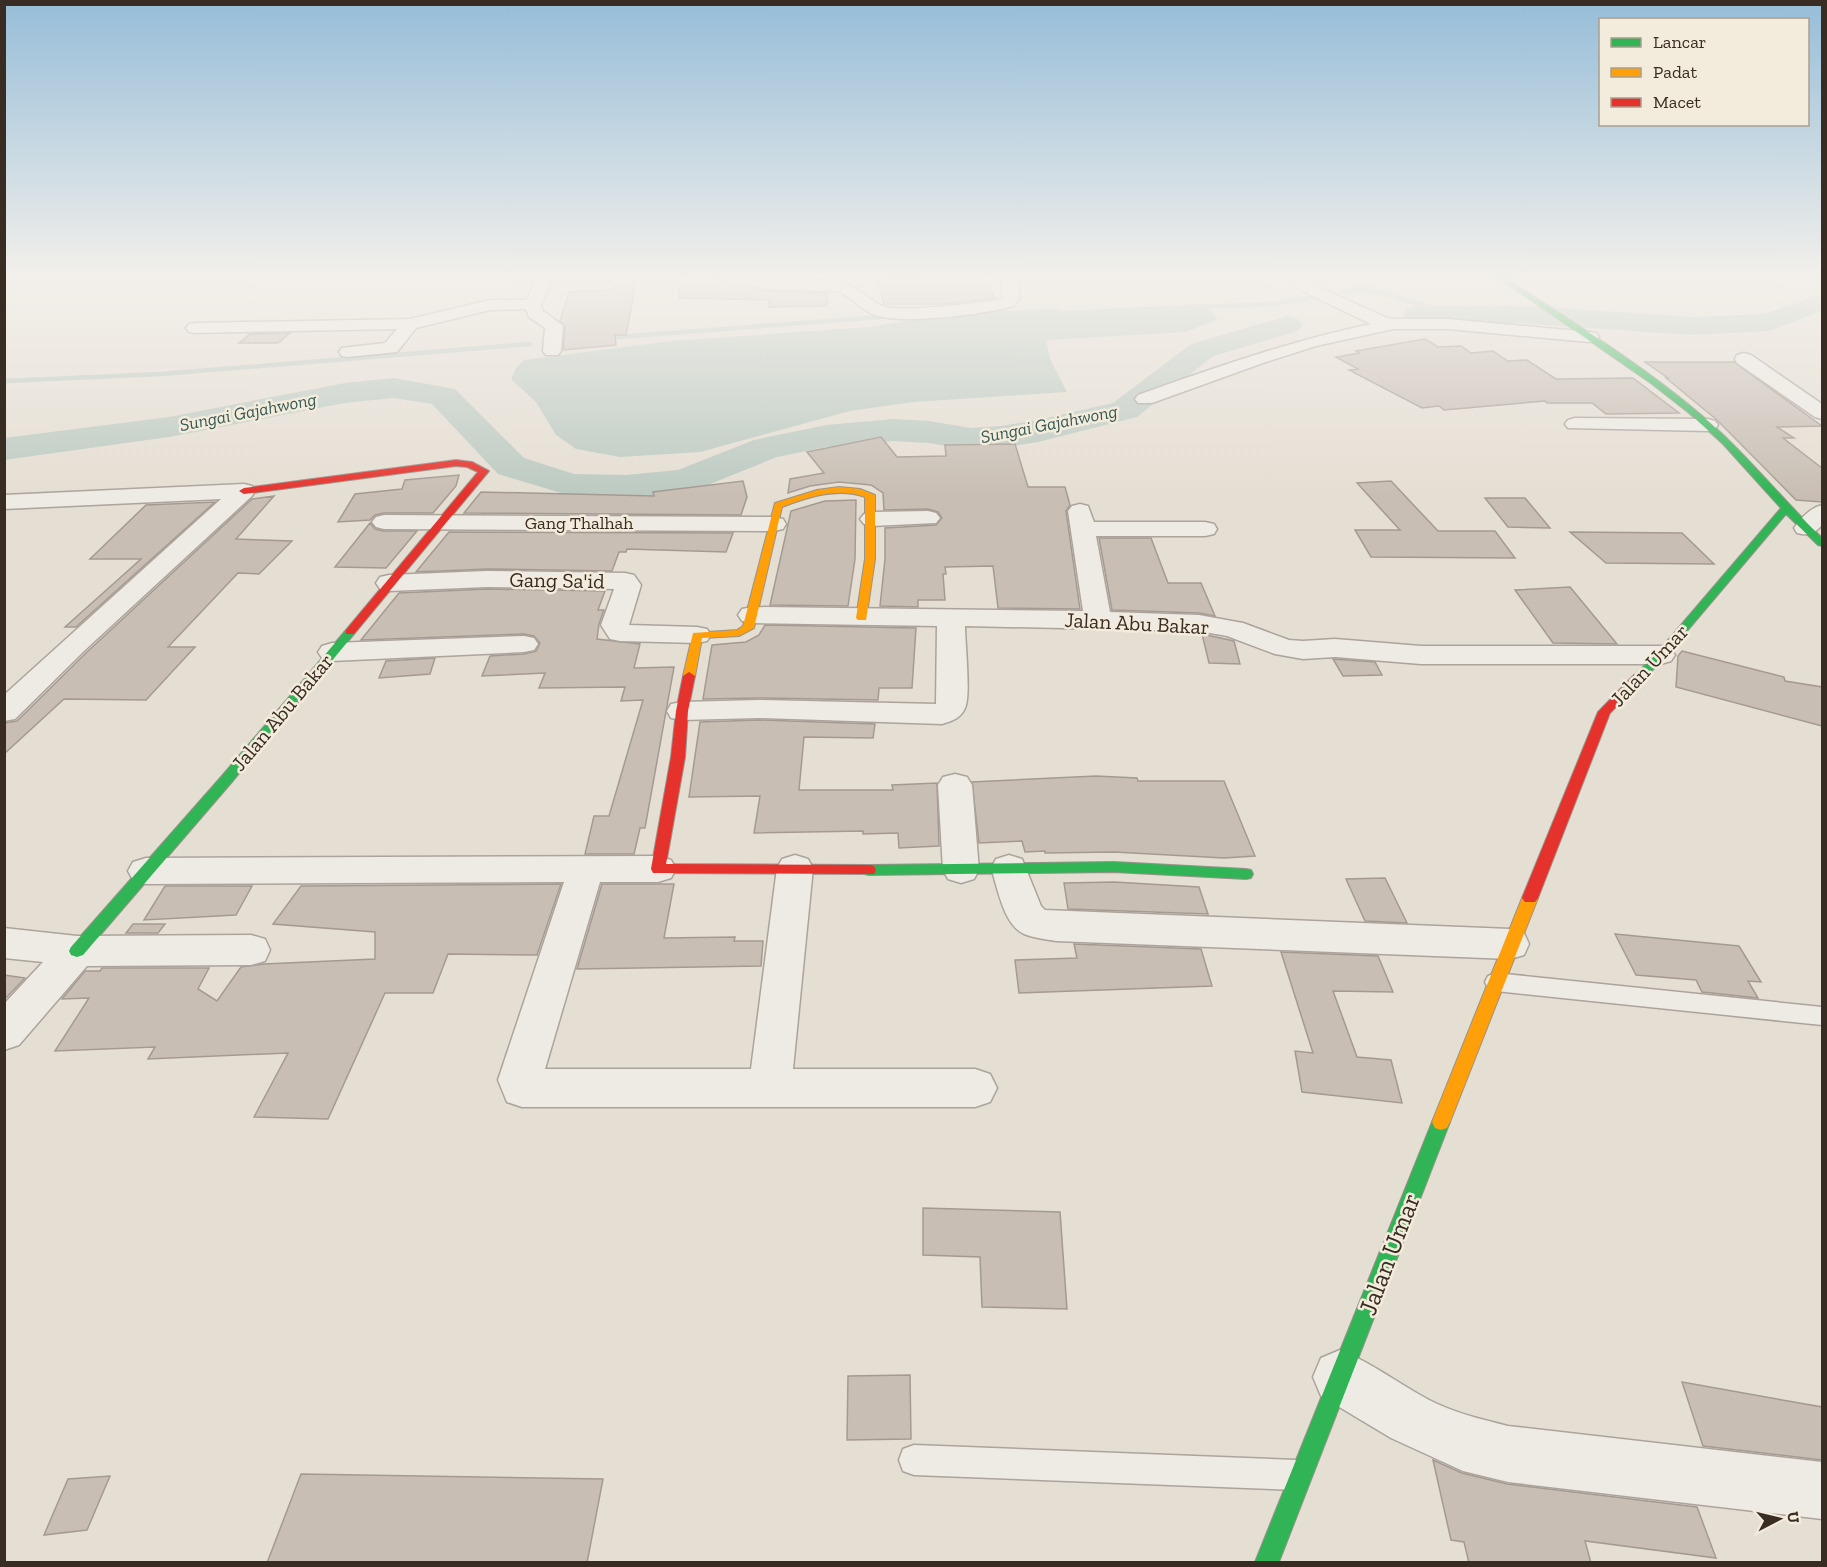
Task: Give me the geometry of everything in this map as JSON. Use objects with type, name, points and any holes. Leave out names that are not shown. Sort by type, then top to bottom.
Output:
[{"type":"street","points":[[348,352],[379,349]]},
{"type":"street","points":[[1145,399],[1291,349]]},
{"type":"street","points":[[1608,349],[1655,382],[1708,425],[1786,508],[1817,528]]},
{"type":"street","points":[[1744,359],[1822,413]]},
{"type":"street","points":[[1575,424],[1708,425]]},
{"type":"street","name":"Jalan Abu Bakar","points":[[77,951],[484,471],[469,464],[456,463],[244,491]]},
{"type":"street","points":[[658,868],[678,757],[682,711],[697,635],[739,633],[748,628],[780,503],[824,493],[859,490],[870,495],[872,519],[870,559],[862,618]]},
{"type":"street","points":[[4,502],[244,491]]},
{"type":"street","points":[[4,712],[75,644],[244,491]]},
{"type":"street","name":"Jalan Umar","points":[[1267,1563],[1510,944],[1604,712],[1661,655],[1786,508]]},
{"type":"street","points":[[872,519],[928,518]]},
{"type":"street","points":[[1098,620],[1081,520],[1205,529]]},
{"type":"street","name":"Gang Thalhah","points":[[384,522],[774,524]]},
{"type":"street","name":"Gang Sa'id","points":[[389,583],[487,579],[625,581],[628,585],[615,625],[620,633],[697,635]]},
{"type":"street","name":"Jalan Abu Bakar","points":[[752,615],[1199,623],[1233,629],[1285,648],[1303,650],[1345,648],[1421,655],[1661,655]]},
{"type":"street","points":[[682,711],[759,709],[942,714],[950,708],[952,703],[951,617]]},
{"type":"street","points":[[332,652],[524,644]]},
{"type":"street","points":[[955,785],[961,870]]},
{"type":"street","points":[[146,871],[432,868],[961,870],[1114,867],[1246,874]]},
{"type":"street","points":[[770,1087],[795,868]]},
{"type":"street","points":[[1009,868],[1025,913],[1035,923],[1056,926],[1510,944]]},
{"type":"street","points":[[586,869],[520,1080],[522,1088],[975,1088]]},
{"type":"street","points":[[4,943],[77,951],[251,950]]},
{"type":"street","points":[[4,1033],[77,951]]},
{"type":"street","points":[[1340,1377],[1410,1419],[1452,1438],[1508,1454],[1822,1491]]},
{"type":"lane","points":[[1496,982],[1822,1016]]},
{"type":"lane","points":[[914,1460],[1301,1475]]},
{"type":"shaded area","points":[[608,349],[1048,349],[1050,359],[1067,392],[913,402],[850,411],[700,452],[620,457],[576,449],[556,435],[536,402],[511,379],[516,368],[524,360]]},
{"type":"building","points":[[1465,349],[1471,353],[1493,351],[1508,361],[1527,360],[1556,379],[1633,378],[1679,413],[1606,414],[1592,403],[1547,403],[1545,401],[1444,410],[1439,406],[1422,408],[1349,370],[1358,369],[1336,357],[1359,353],[1356,351]]},
{"type":"building","points":[[1645,362],[1734,362],[1822,426],[1777,427],[1794,438],[1783,438],[1822,468],[1822,502],[1796,500],[1717,420],[1666,378],[1668,378]]},
{"type":"building","points":[[881,437],[897,457],[946,456],[945,445],[1015,444],[1028,487],[1065,487],[1070,505],[1066,511],[1080,609],[998,608],[993,566],[945,567],[946,574],[943,574],[945,600],[918,600],[918,607],[880,606],[885,559],[885,528],[936,525],[942,518],[938,512],[928,509],[884,510],[883,493],[871,485],[839,482],[810,486],[788,493],[790,479],[824,473],[807,452]]},
{"type":"building","points":[[459,475],[456,486],[433,513],[384,513],[375,515],[370,520],[338,522],[355,494],[402,489],[405,480]]},
{"type":"building","points":[[743,481],[747,497],[741,515],[464,513],[481,492],[654,496],[653,492]]},
{"type":"building","points":[[1391,481],[1438,531],[1495,531],[1515,558],[1371,557],[1355,530],[1400,530],[1357,483]]},
{"type":"building","points":[[274,496],[236,539],[292,541],[259,574],[238,573],[168,647],[195,647],[146,700],[64,699],[4,754],[4,723],[17,721],[87,652],[252,499]]},
{"type":"building","points":[[1485,498],[1525,498],[1550,528],[1508,527]]},
{"type":"building","points":[[856,500],[855,559],[848,606],[770,605],[791,511],[825,501]]},
{"type":"building","points":[[215,502],[76,627],[65,627],[141,559],[90,559],[146,505]]},
{"type":"building","points":[[370,523],[375,529],[383,531],[417,531],[386,568],[335,567]]},
{"type":"building","points":[[449,532],[733,533],[726,552],[627,549],[626,552],[619,552],[612,571],[487,569],[416,572]]},
{"type":"building","points":[[1570,532],[1682,533],[1714,564],[1606,563]]},
{"type":"building","points":[[1099,538],[1151,538],[1168,583],[1201,583],[1215,616],[1199,613],[1112,610]]},
{"type":"building","points":[[1570,587],[1617,644],[1553,643],[1515,590]]},
{"type":"building","points":[[487,589],[605,591],[598,610],[604,610],[597,639],[640,644],[634,668],[674,667],[645,828],[640,828],[634,854],[585,854],[594,816],[609,816],[643,700],[621,701],[625,687],[539,688],[545,673],[482,676],[490,656],[536,651],[540,643],[534,636],[524,634],[361,640],[399,593]]},
{"type":"building","points":[[765,625],[916,628],[912,688],[879,688],[878,700],[703,699],[712,645],[746,642],[759,635]]},
{"type":"building","points":[[1202,634],[1234,641],[1240,664],[1209,663]]},
{"type":"building","points":[[1682,651],[1784,677],[1785,681],[1822,687],[1822,726],[1676,687],[1678,656]]},
{"type":"building","points":[[435,658],[430,674],[379,678],[386,661]]},
{"type":"building","points":[[1333,659],[1375,662],[1382,675],[1343,676]]},
{"type":"building","points":[[759,720],[875,724],[873,738],[804,737],[799,790],[893,790],[892,785],[937,783],[939,846],[899,848],[898,833],[863,834],[863,831],[754,833],[760,796],[689,797],[700,722]]},
{"type":"building","points":[[1096,776],[1137,778],[1138,781],[1224,781],[1255,856],[1224,858],[1114,852],[1045,853],[1045,851],[1025,852],[1022,841],[979,843],[972,782]]},
{"type":"building","points":[[1385,878],[1407,923],[1365,921],[1346,879]]},
{"type":"building","points":[[1114,882],[1199,887],[1208,914],[1068,909],[1064,883]]},
{"type":"building","points":[[561,884],[537,955],[448,954],[433,993],[385,993],[328,1119],[254,1117],[288,1053],[148,1059],[155,1047],[55,1051],[89,998],[62,999],[85,971],[100,971],[102,968],[209,968],[198,989],[217,1001],[241,967],[375,959],[375,932],[273,924],[301,886]]},
{"type":"building","points":[[602,884],[674,884],[664,938],[735,937],[734,941],[763,941],[761,966],[577,969]]},
{"type":"building","points":[[165,886],[252,886],[236,915],[144,920]]},
{"type":"building","points":[[133,924],[165,924],[158,933],[126,933]]},
{"type":"building","points":[[1615,934],[1739,946],[1761,982],[1748,981],[1758,998],[1702,992],[1696,980],[1636,975]]},
{"type":"building","points":[[1074,944],[1201,949],[1212,986],[1019,993],[1015,960],[1077,958]]},
{"type":"building","points":[[1281,952],[1378,956],[1393,992],[1333,991],[1357,1057],[1391,1060],[1402,1103],[1302,1092],[1295,1051],[1313,1053]]},
{"type":"building","points":[[4,975],[25,978],[4,1000]]},
{"type":"building","points":[[923,1208],[1060,1212],[1067,1309],[982,1307],[980,1257],[923,1255]]},
{"type":"building","points":[[910,1375],[911,1439],[847,1440],[848,1376]]},
{"type":"building","points":[[1682,1382],[1822,1407],[1822,1460],[1703,1446]]},
{"type":"building","points":[[1433,1460],[1462,1473],[1507,1484],[1697,1507],[1716,1558],[1585,1541],[1591,1563],[1469,1563],[1464,1542],[1451,1540]]},
{"type":"building","points":[[301,1474],[603,1479],[587,1563],[267,1563]]},
{"type":"building","points":[[110,1476],[87,1530],[44,1535],[68,1479]]},
{"type":"waterway","points":[[4,381],[161,374],[467,349]]},
{"type":"waterway","name":"Sungai Gajahwong","points":[[4,449],[169,427],[345,393],[394,388],[443,396],[511,466],[571,485],[626,487],[685,481],[767,448],[826,436],[894,430],[929,432],[971,439],[1038,431],[1125,410],[1205,349]]},
{"type":"traffic: fast","points":[[1607,349],[1692,411],[1726,442],[1786,508],[1822,543]]},
{"type":"traffic: fast","points":[[1638,678],[1661,655],[1786,508]]},
{"type":"traffic: fast","points":[[77,951],[226,780],[350,632]]},
{"type":"traffic: fast","points":[[869,870],[1114,867],[1246,874]]},
{"type":"traffic: fast","points":[[1267,1562],[1441,1122]]},
{"type":"traffic: slow","points":[[689,676],[697,635],[739,633],[748,628],[778,505],[786,502],[817,493],[839,490],[870,495],[870,559],[862,618]]},
{"type":"traffic: slow","points":[[1441,1122],[1530,898]]},
{"type":"traffic: jam","points":[[244,491],[456,463],[469,464],[484,471],[350,632]]},
{"type":"traffic: jam","points":[[689,676],[682,711],[678,757],[658,869],[869,870]]},
{"type":"traffic: jam","points":[[1530,898],[1604,712],[1638,678]]}]
